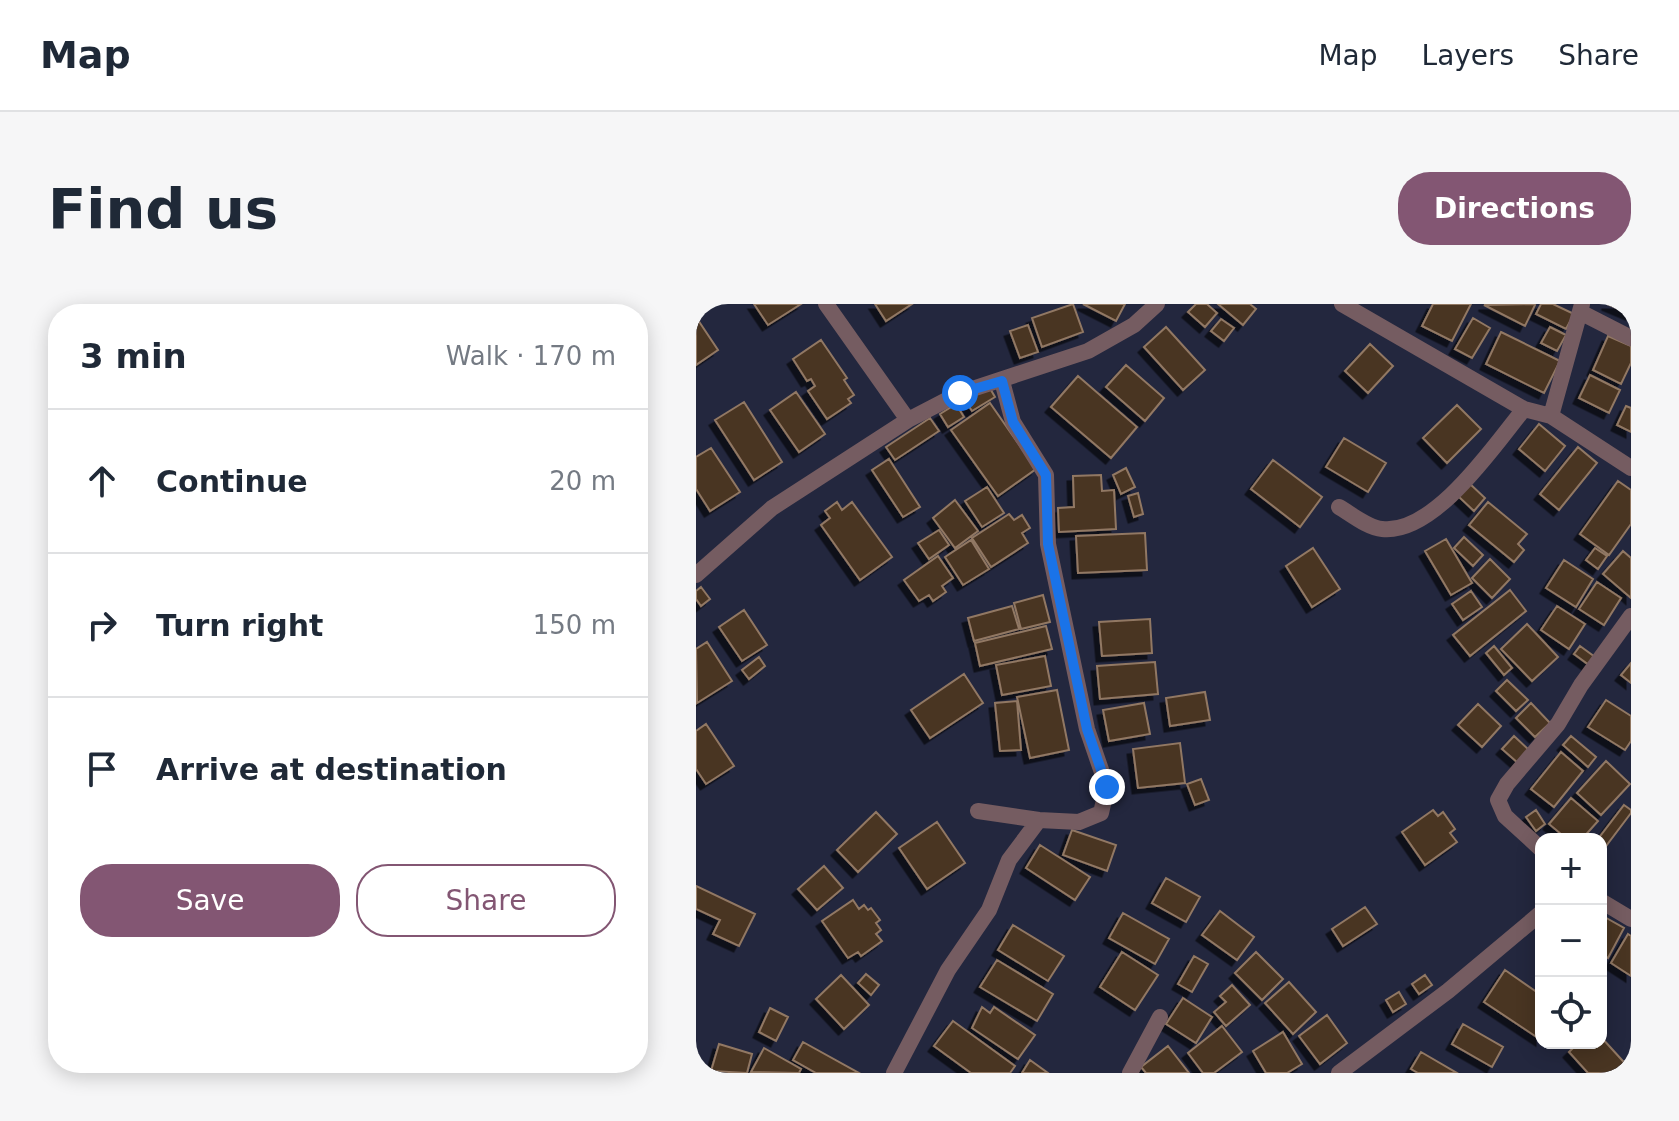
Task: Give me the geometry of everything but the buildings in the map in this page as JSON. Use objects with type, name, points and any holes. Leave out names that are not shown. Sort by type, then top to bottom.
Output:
[{"type":"street","points":[[826,304],[908,420]]},
{"type":"street","points":[[696,575],[772,508],[908,420],[960,393],[1088,351],[1134,325],[1157,304]]},
{"type":"street","points":[[1342,304],[1524,409],[1551,416],[1631,468]]},
{"type":"street","points":[[1551,416],[1581,308],[1631,338]]},
{"type":"street","points":[[978,811],[1079,822],[1101,813],[1107,787],[1087,729],[1048,544],[1046,475],[1013,422],[1002,381]]},
{"type":"street","points":[[1339,507],[1378,529],[1396,529],[1412,523],[1449,499],[1524,409]]},
{"type":"street","points":[[1535,844],[1505,816],[1498,800],[1507,784],[1558,724],[1581,685],[1631,616]]},
{"type":"street","points":[[894,1073],[948,970],[989,910],[1009,860],[1039,820]]},
{"type":"street","points":[[1607,905],[1631,919]]},
{"type":"street","points":[[1339,1073],[1448,991],[1535,918]]},
{"type":"street","points":[[1130,1073],[1160,1017]]},
{"type":"route","points":[[960,393],[1002,381],[1013,422],[1046,475],[1048,544],[1087,729],[1107,787]]}]
